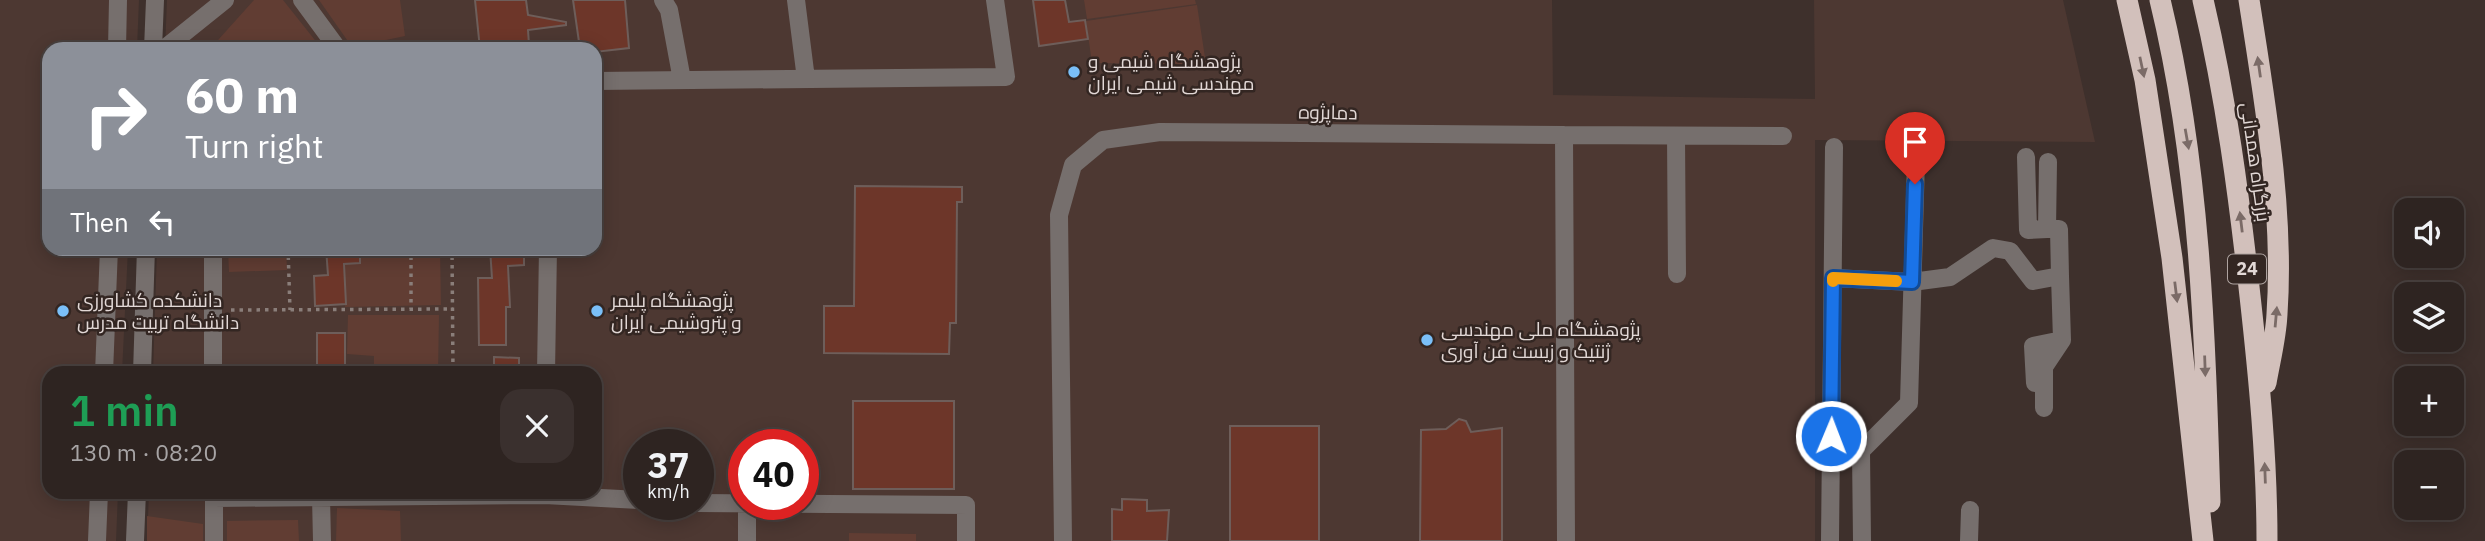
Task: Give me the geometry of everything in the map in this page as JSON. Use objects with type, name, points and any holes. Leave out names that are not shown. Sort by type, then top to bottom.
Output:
[{"type":"highway","points":[[2127,0],[2145,80],[2172,258],[2203,541]]},
{"type":"highway","name":"24","points":[[2160,0],[2189,156],[2198,243],[2211,541]]},
{"type":"highway","name":"بزرگراه همدانی","points":[[2203,0],[2229,124],[2262,409],[2267,541]]},
{"type":"highway","points":[[2249,0],[2269,147],[2276,228],[2277,315],[2262,409]]},
{"type":"street","points":[[117,42],[118,0]]},
{"type":"street","points":[[153,42],[155,0]]},
{"type":"street","points":[[173,42],[225,0]]},
{"type":"street","points":[[302,0],[333,42]]},
{"type":"street","points":[[663,0],[669,10],[682,80]]},
{"type":"street","points":[[796,0],[806,79]]},
{"type":"street","points":[[602,81],[1006,77],[995,0]]},
{"type":"street","name":"دماپژوه","points":[[1063,541],[1059,215],[1073,165],[1103,140],[1160,132],[1783,136]]},
{"type":"street","points":[[1564,135],[1566,541]]},
{"type":"street","points":[[1676,136],[1677,274]]},
{"type":"street","points":[[1830,541],[1834,146]]},
{"type":"street","points":[[2026,157],[2028,230],[2059,229],[2062,340],[2033,346],[2040,408]]},
{"type":"street","points":[[1862,541],[1861,451],[1909,403],[1916,160]]},
{"type":"street","points":[[2047,229],[2049,162]]},
{"type":"street","points":[[1833,278],[1912,282],[1950,276],[1993,248],[2010,251],[2033,281],[2060,276]]},
{"type":"street","points":[[104,366],[109,256]]},
{"type":"street","points":[[142,366],[146,256]]},
{"type":"street","points":[[213,256],[214,366]]},
{"type":"street","points":[[546,366],[548,256]]},
{"type":"street","points":[[602,498],[623,499]]},
{"type":"street","points":[[97,541],[99,499]]},
{"type":"street","points":[[135,541],[137,499]]},
{"type":"street","points":[[214,499],[214,541]]},
{"type":"street","points":[[321,499],[322,541]]},
{"type":"street","points":[[819,505],[966,505],[966,541]]},
{"type":"street","points":[[1969,541],[1970,510]]},
{"type":"street","points":[[747,520],[747,541]]},
{"type":"path","points":[[288,256],[290,310]]},
{"type":"path","points":[[411,256],[411,309]]},
{"type":"path","points":[[452,256],[453,366]]},
{"type":"path","points":[[213,310],[453,309]]},
{"type":"shaded area","name":"دانشکده کشاورزی دانشگاه تربیت مدرس","points":[[0,0],[139,0],[137,42],[42,42],[42,256],[128,256],[122,366],[42,366],[42,499],[118,499],[116,541],[0,541]]},
{"type":"shaded area","points":[[167,0],[1552,0],[1553,95],[1815,99],[1814,0],[2063,0],[2095,142],[1815,140],[1815,541],[147,541],[149,499],[602,499],[602,366],[153,366],[157,256],[602,256],[602,42],[165,42]]},
{"type":"shaded area","points":[[254,0],[283,0],[316,42],[216,42]]},
{"type":"shaded area","points":[[319,0],[400,0],[405,36],[376,42],[348,42]]},
{"type":"shaded area","points":[[1084,0],[1195,0],[1196,4],[1087,19]]},
{"type":"shaded area","points":[[1197,5],[1206,64],[1092,63],[1086,21]]},
{"type":"shaded area","points":[[228,256],[286,256],[287,270],[229,272]]},
{"type":"shaded area","points":[[344,256],[440,256],[441,305],[345,307]]},
{"type":"shaded area","points":[[348,315],[439,315],[438,366],[374,366],[374,356],[347,354]]},
{"type":"shaded area","points":[[337,508],[400,511],[401,541],[336,541]]},
{"type":"shaded area","points":[[147,516],[203,524],[203,541],[147,541]]},
{"type":"shaded area","points":[[298,520],[299,541],[227,541],[227,521]]},
{"type":"shaded area","points":[[849,533],[916,534],[916,541],[849,541]]},
{"type":"building","points":[[475,0],[526,0],[528,15],[566,22],[566,25],[528,30],[529,42],[479,42]]},
{"type":"building","points":[[573,0],[625,0],[629,48],[602,51],[602,42],[579,42]]},
{"type":"building","points":[[1033,0],[1065,0],[1069,22],[1085,20],[1088,39],[1039,46]]},
{"type":"building","points":[[855,186],[962,187],[962,202],[957,202],[956,323],[950,323],[949,354],[824,353],[824,306],[854,306]]},
{"type":"building","points":[[327,256],[360,256],[360,263],[344,264],[346,304],[315,306],[314,276],[328,275]]},
{"type":"building","points":[[491,256],[524,256],[524,265],[508,266],[510,307],[506,307],[506,345],[479,345],[478,278],[492,278]]},
{"type":"building","points":[[317,333],[345,333],[345,366],[317,366]]},
{"type":"building","points":[[494,357],[519,358],[519,366],[494,366]]},
{"type":"building","points":[[853,401],[954,401],[954,489],[853,489]]},
{"type":"building","points":[[1459,419],[1466,421],[1471,432],[1502,428],[1502,541],[1420,541],[1421,430],[1446,429]]},
{"type":"building","points":[[1230,426],[1319,426],[1319,541],[1230,541]]},
{"type":"building","points":[[1122,499],[1147,500],[1147,511],[1169,510],[1167,541],[1112,541],[1112,509],[1122,510]]},
{"type":"slow traffic","points":[[1833,281],[1833,278],[1896,281]]},
{"type":"place","name":"پژوهشگاه شیمی و مهندسی شیمی ایران","points":[[1074,72]]},
{"type":"place","name":"دانشکده کشاورزی دانشگاه تربیت مدرس","points":[[63,311]]},
{"type":"place","name":"پژوهشگاه پلیمر و پتروشیمی ایران","points":[[597,311]]},
{"type":"place","name":"پژوهشگاه ملی مهندسی ژنتیک و زیست فن آوری","points":[[1427,340]]},
{"type":"route","points":[[1831,436],[1833,278],[1912,282],[1915,184]]}]
